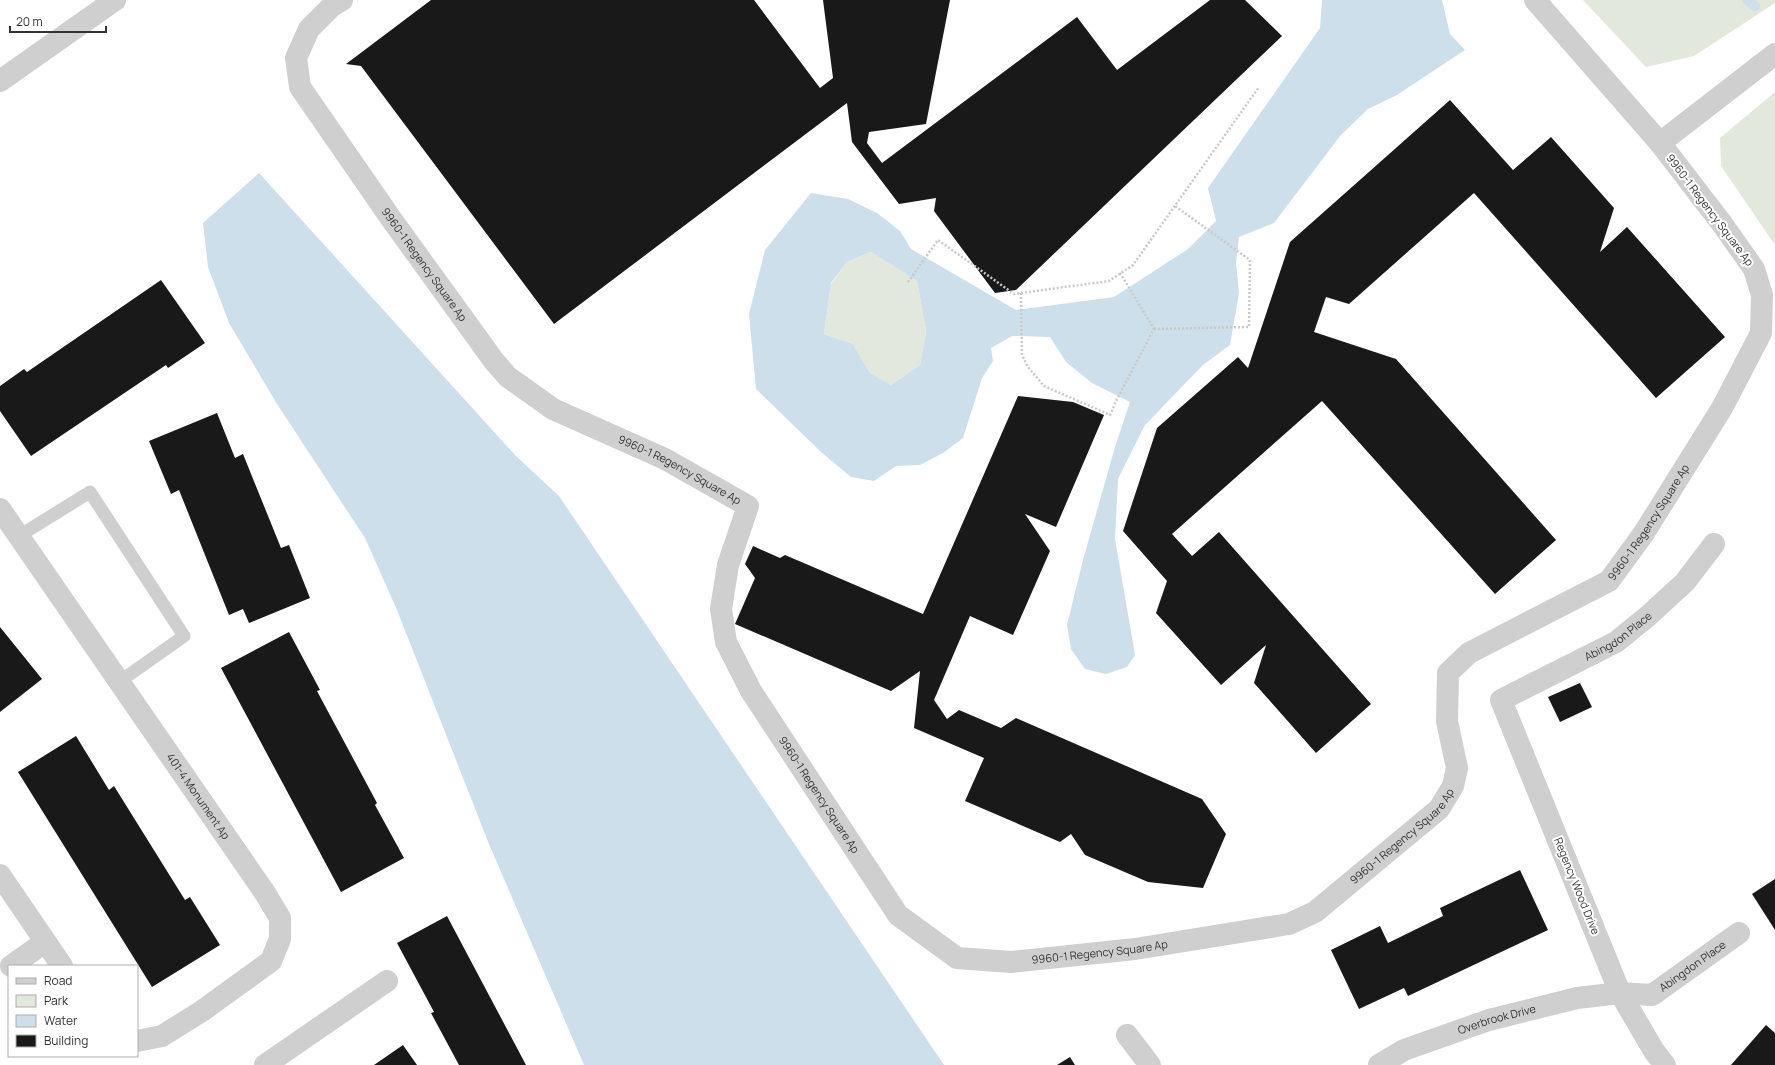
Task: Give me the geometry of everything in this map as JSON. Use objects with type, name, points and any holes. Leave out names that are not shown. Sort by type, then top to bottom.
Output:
[{"type":"street","points":[[2,76],[115,0]]},
{"type":"street","name":"9960-1 Regency Square Ap","points":[[342,0],[332,6],[310,29],[296,58],[300,87],[392,220],[494,361],[508,377],[553,409],[665,459],[748,506],[728,565],[721,609],[726,642],[751,691],[898,915],[957,958],[1011,962],[1135,949],[1289,924],[1315,912],[1439,809],[1453,786],[1457,768],[1447,721],[1448,673],[1469,653],[1609,581],[1644,533],[1722,408],[1762,333],[1762,295],[1754,269],[1723,225],[1660,143],[1535,0]]},
{"type":"street","points":[[1660,143],[1775,54]]},
{"type":"street","name":"401-4 Monument Ap","points":[[0,509],[265,893],[280,918],[280,939],[270,960],[202,1011],[162,1036],[138,1041]]},
{"type":"street","name":"Abingdon Place","points":[[1501,700],[1616,642],[1648,616],[1685,582],[1714,544]]},
{"type":"street","name":"Regency Wood Drive","points":[[1501,700],[1620,994],[1654,1050],[1665,1065]]},
{"type":"street","points":[[0,875],[61,965]]},
{"type":"street","name":"Abingdon Place","points":[[1620,994],[1652,995],[1739,933]]},
{"type":"street","points":[[13,965],[45,942]]},
{"type":"street","points":[[265,1065],[387,981]]},
{"type":"street","name":"Overbrook Drive","points":[[1379,1065],[1404,1050],[1489,1020],[1576,998],[1620,994]]},
{"type":"street","points":[[1127,1035],[1150,1065]]},
{"type":"lane","points":[[19,536],[90,492],[184,636],[119,682]]},
{"type":"path","points":[[908,282],[938,240],[1014,294],[1109,281],[1133,265],[1259,87]]},
{"type":"path","points":[[1154,329],[1249,327],[1250,260],[1174,206]]},
{"type":"path","points":[[1120,274],[1154,329]]},
{"type":"path","points":[[1021,293],[1022,355],[1028,367],[1044,386],[1110,415],[1154,329]]},
{"type":"green space","points":[[1583,0],[1775,0],[1775,3],[1694,56],[1646,67]]},
{"type":"green space","points":[[1775,92],[1775,245],[1721,166],[1720,138]]},
{"type":"green space","points":[[871,252],[917,281],[926,331],[920,365],[891,385],[870,373],[853,344],[824,334],[831,284],[847,262]]},
{"type":"water","points":[[1322,0],[1442,0],[1450,34],[1465,50],[1397,95],[1368,109],[1340,136],[1274,223],[1239,237],[1236,263],[1239,293],[1230,345],[1203,365],[1145,425],[1118,479],[1115,539],[1135,655],[1127,667],[1106,674],[1085,669],[1071,649],[1067,625],[1083,560],[1115,447],[1130,402],[1092,383],[1066,362],[1050,337],[1012,336],[991,348],[993,361],[982,378],[963,438],[943,453],[920,465],[896,466],[874,481],[851,477],[821,452],[756,389],[749,314],[765,250],[811,193],[848,199],[877,213],[900,231],[911,249],[1016,310],[1114,297],[1188,249],[1216,221],[1208,188],[1320,28]],"holes":[[[871,252],[917,281],[926,331],[920,365],[891,385],[870,373],[853,344],[824,334],[831,283],[847,262]]]},
{"type":"water","points":[[259,173],[516,456],[559,496],[944,1065],[584,1065],[489,844],[397,610],[365,538],[277,404],[229,323],[208,267],[203,223]]},
{"type":"building","points":[[431,0],[754,0],[820,88],[833,78],[823,0],[950,0],[926,124],[869,132],[867,143],[882,163],[1077,17],[1117,70],[1210,0],[1245,0],[1282,36],[1016,290],[995,293],[934,211],[936,198],[899,204],[852,142],[847,103],[554,324],[361,66],[346,64]]},
{"type":"building","points":[[1450,100],[1513,170],[1551,137],[1614,208],[1600,252],[1627,227],[1725,337],[1656,398],[1474,193],[1349,304],[1326,297],[1314,332],[1396,359],[1556,540],[1495,594],[1322,401],[1172,534],[1192,556],[1219,532],[1371,704],[1316,753],[1254,683],[1266,645],[1221,685],[1156,613],[1167,581],[1123,531],[1157,428],[1238,357],[1248,368],[1290,242]]},
{"type":"building","points":[[161,280],[205,343],[168,368],[166,365],[31,456],[0,411],[0,386],[24,369],[27,372]]},
{"type":"building","points":[[1018,396],[1073,402],[1104,415],[1056,527],[1025,514],[1050,551],[1013,635],[970,616],[934,700],[947,719],[959,710],[1001,728],[1016,718],[1202,799],[1226,834],[1203,888],[1148,882],[1085,855],[1071,834],[1060,842],[965,801],[984,758],[914,728],[920,671],[891,691],[735,624],[755,578],[745,564],[753,546],[780,558],[785,555],[923,614]]},
{"type":"building","points":[[217,413],[235,458],[243,454],[281,548],[289,545],[310,598],[249,623],[243,609],[229,615],[179,490],[171,494],[149,441]]},
{"type":"building","points":[[0,627],[42,679],[0,712]]},
{"type":"building","points":[[289,632],[320,690],[317,691],[377,803],[375,805],[404,858],[341,892],[221,668]]},
{"type":"building","points":[[1580,683],[1592,707],[1560,722],[1548,697]]},
{"type":"building","points":[[76,736],[109,790],[114,786],[185,900],[190,897],[220,945],[152,987],[18,772]]},
{"type":"building","points":[[1520,870],[1548,930],[1408,996],[1404,988],[1359,1009],[1331,950],[1380,926],[1388,943],[1443,916],[1440,908]]},
{"type":"building","points":[[1775,879],[1775,930],[1752,894]]},
{"type":"building","points":[[447,916],[526,1065],[459,1065],[431,1013],[434,1012],[397,943]]},
{"type":"building","points":[[1766,1025],[1775,1033],[1775,1065],[1731,1065]]},
{"type":"building","points":[[403,1045],[417,1065],[374,1065]]},
{"type":"building","points":[[1070,1057],[1075,1065],[1057,1065]]},
{"type":"waterway","points":[[1747,0],[1755,6]]}]
